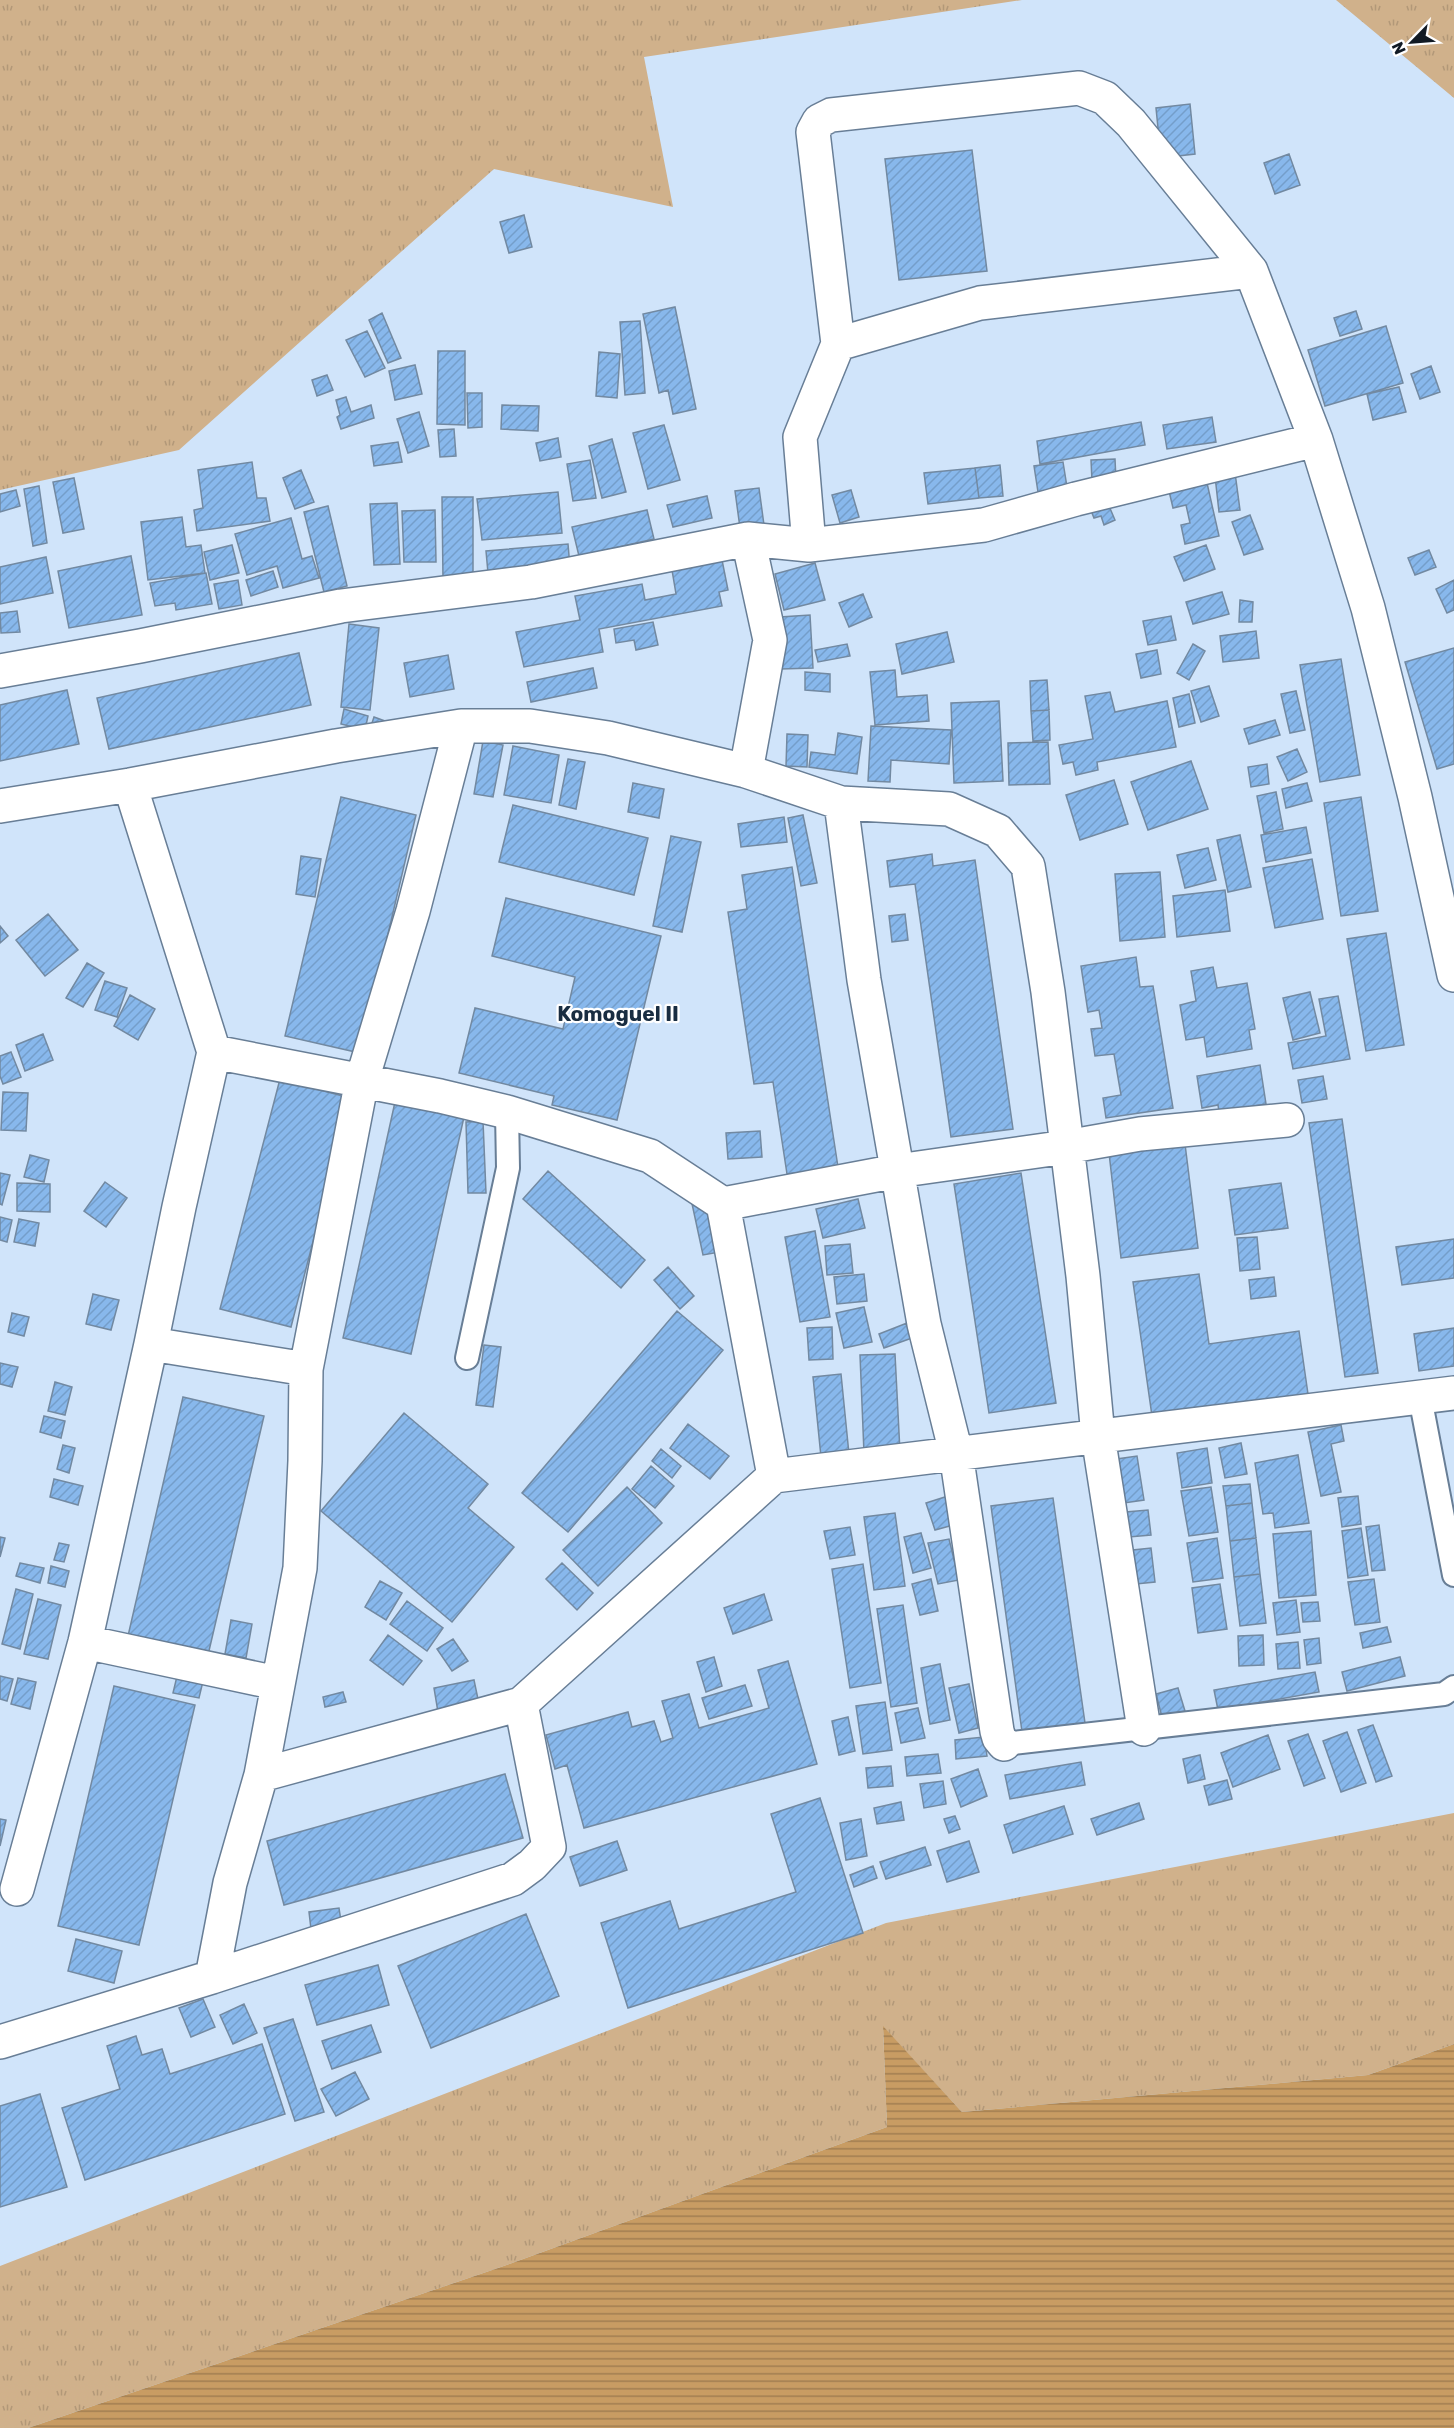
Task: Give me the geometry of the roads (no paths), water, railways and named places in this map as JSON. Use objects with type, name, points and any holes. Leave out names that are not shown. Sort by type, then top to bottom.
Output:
[{"type":"street","points":[[809,545],[800,438],[837,344],[813,132],[819,121],[831,115],[1078,88],[1105,98],[1131,123],[1251,271],[1316,440],[1368,608],[1418,808],[1454,975]]},
{"type":"street","points":[[837,344],[980,303],[1251,271]]},
{"type":"street","points":[[0,671],[341,606],[531,582],[748,539],[809,545],[984,525],[1076,499],[1316,440]]},
{"type":"street","points":[[746,771],[770,640],[748,539]]},
{"type":"street","points":[[212,1977],[230,1883],[261,1775],[300,1568],[306,1369],[362,1080],[413,911],[461,726]]},
{"type":"street","points":[[0,806],[461,726],[530,726],[597,736],[746,771],[841,803],[949,809],[998,831],[1029,866],[1048,992],[1083,1276],[1098,1436],[1144,1729]]},
{"type":"street","points":[[17,1889],[85,1642],[214,1052],[130,785]]},
{"type":"street","points":[[841,803],[864,980],[897,1171],[924,1324],[956,1453],[997,1731],[1004,1744]]},
{"type":"street","points":[[214,1052],[362,1080],[507,1112],[650,1156],[723,1204],[897,1171],[1140,1134],[1287,1120]]},
{"type":"street","points":[[723,1204],[774,1476]]},
{"type":"street","points":[[151,1344],[306,1369]]},
{"type":"street","points":[[261,1775],[521,1704],[774,1476],[1454,1393]]},
{"type":"street","points":[[85,1642],[277,1683]]},
{"type":"street","points":[[0,2042],[212,1977],[513,1879],[532,1865],[549,1847],[521,1704]]},
{"type":"lane","points":[[467,1358],[508,1168],[507,1112]]},
{"type":"lane","points":[[1420,1397],[1454,1575]]},
{"type":"lane","points":[[1004,1744],[1444,1694],[1454,1688]]},
{"type":"district","name":"Komoguel II","points":[[618,1014]]}]
